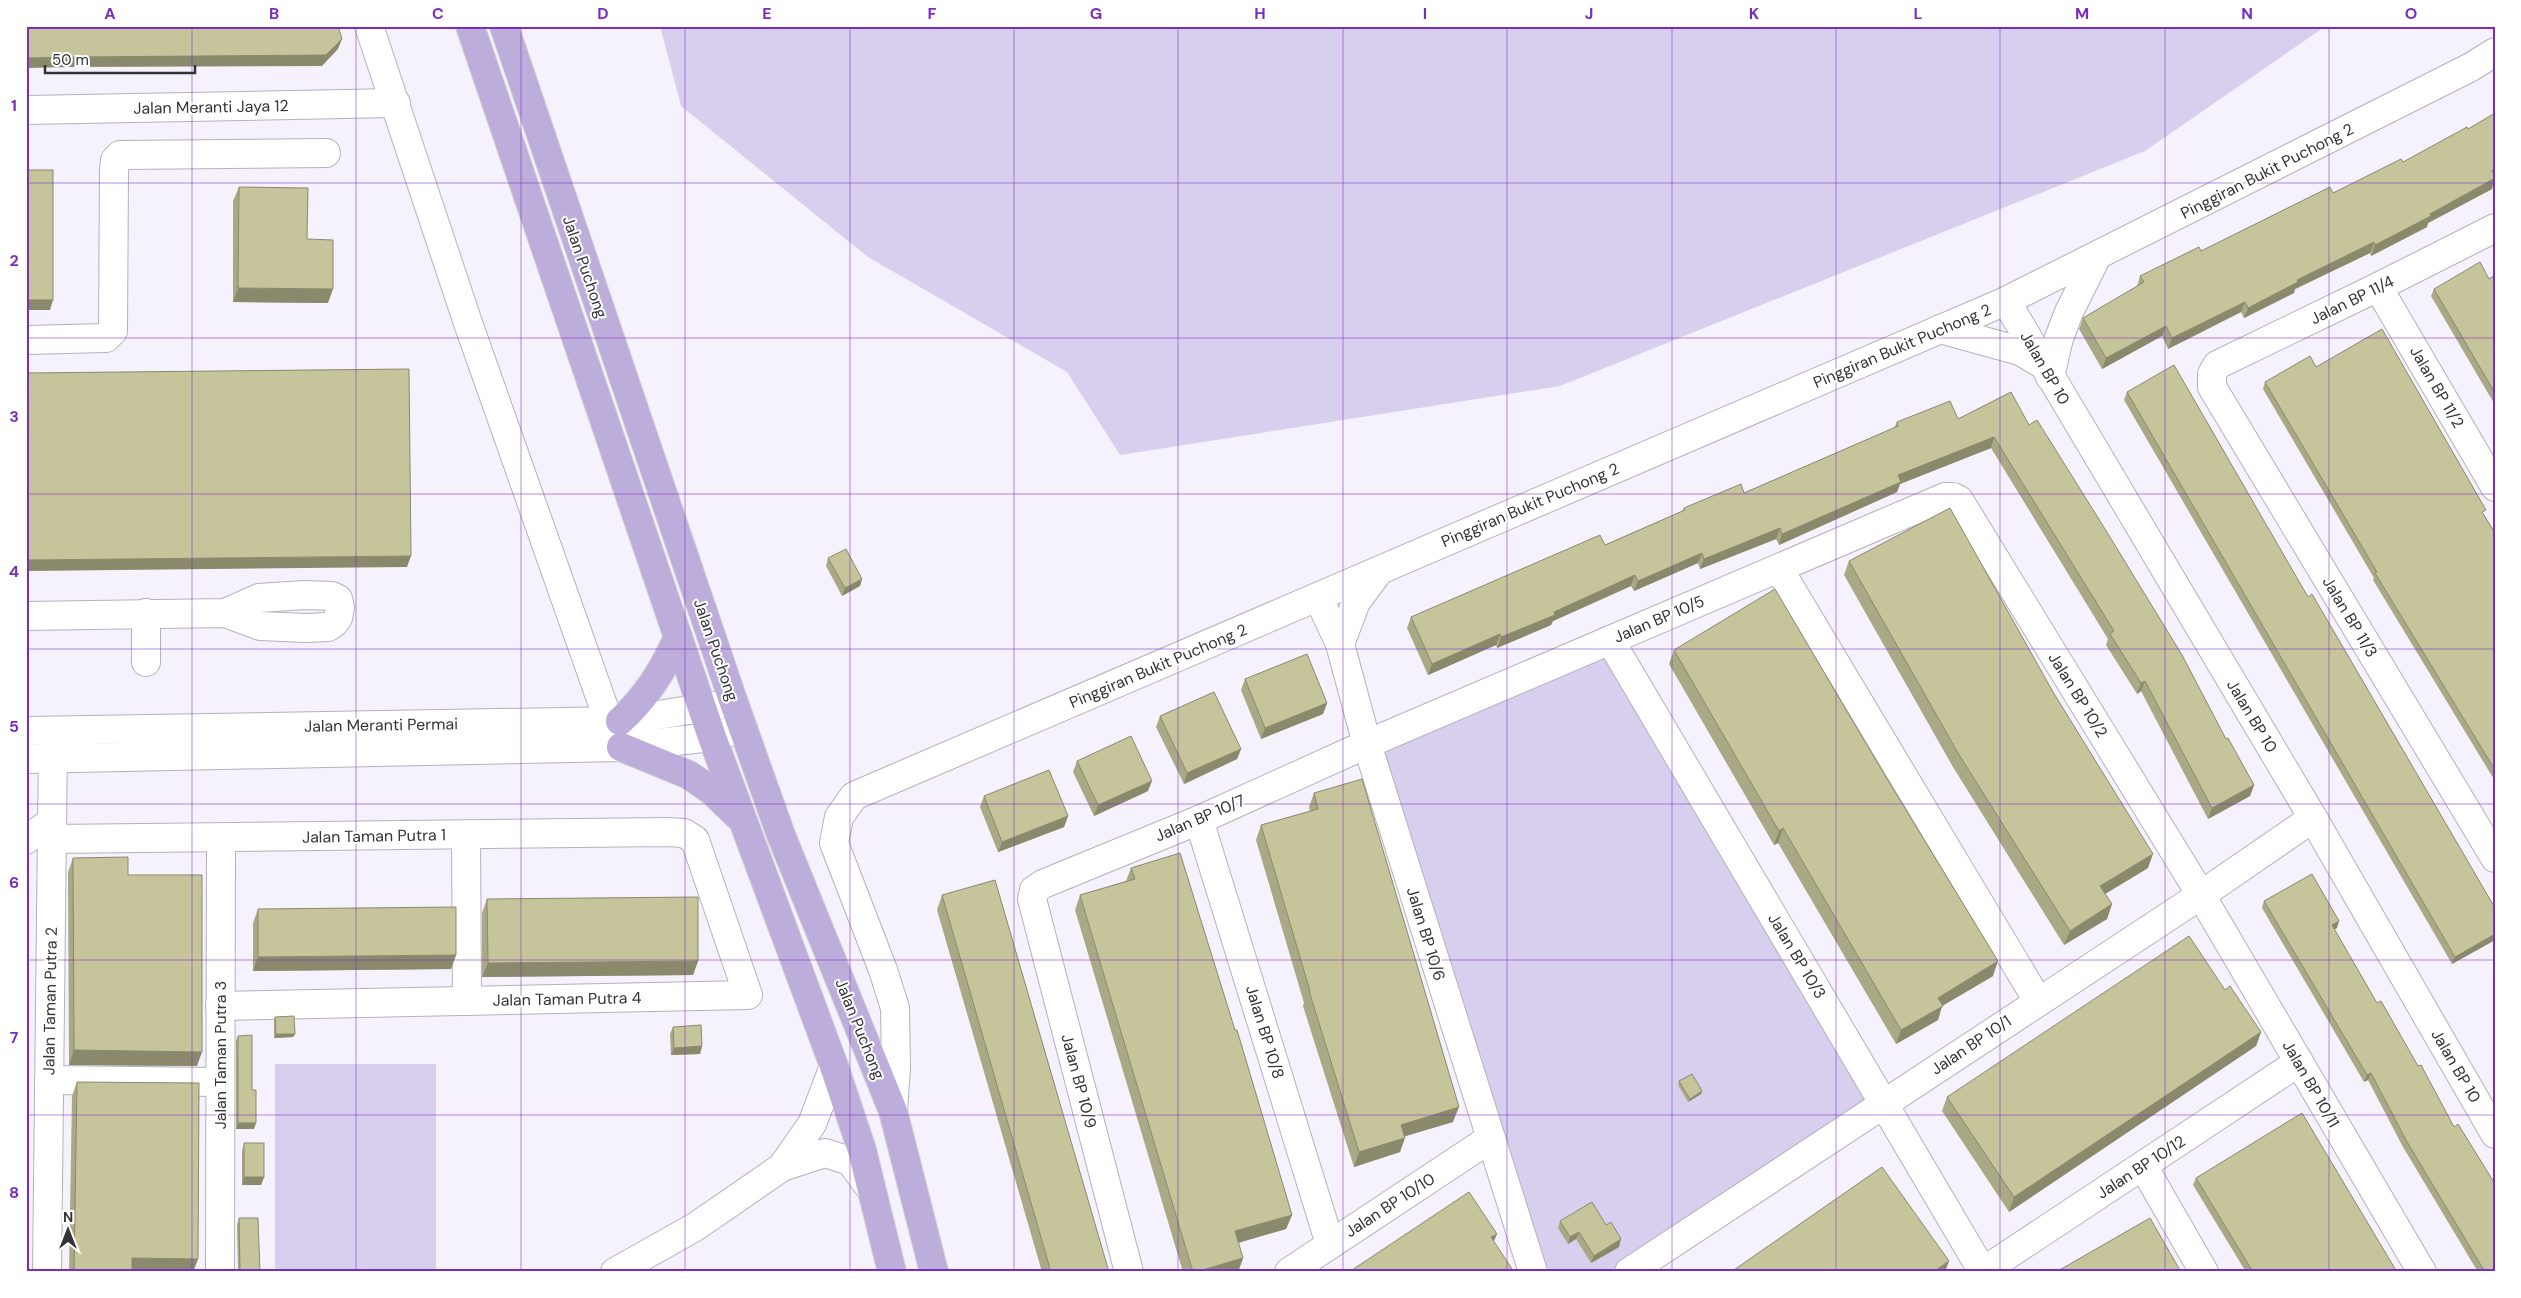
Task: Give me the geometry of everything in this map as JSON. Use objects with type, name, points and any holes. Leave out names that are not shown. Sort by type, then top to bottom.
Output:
[{"type":"main road","name":"Jalan Puchong","points":[[470,26],[741,819],[834,1066],[862,1150],[892,1272]]},
{"type":"main road","name":"Jalan Puchong","points":[[504,26],[739,715],[782,834],[893,1111],[934,1272]]},
{"type":"main road","points":[[678,637],[661,674],[616,730],[712,791],[741,819]]},
{"type":"street","points":[[369,26],[468,323],[616,730]]},
{"type":"street","name":"Pinggiran Bukit Puchong 2","points":[[893,1111],[895,1008],[883,970],[834,843],[839,817],[854,796],[2006,301],[2445,81],[2495,52]]},
{"type":"street","name":"Jalan Meranti Jaya 12","points":[[26,110],[396,103]]},
{"type":"street","points":[[26,340],[106,338],[113,331],[114,170],[115,160],[120,155],[326,153]]},
{"type":"street","name":"Jalan BP 11/4","points":[[2212,374],[2217,364],[2378,288],[2495,228]]},
{"type":"street","points":[[1940,329],[2020,351],[2046,370],[2069,312],[2096,256]]},
{"type":"street","name":"Jalan BP 11/2","points":[[2378,288],[2495,487]]},
{"type":"street","name":"Jalan BP 10","points":[[2006,301],[2313,818],[2495,1134]]},
{"type":"street","name":"Jalan BP 11/3","points":[[2212,374],[2212,387],[2495,858]]},
{"type":"street","name":"Jalan BP 10/5","points":[[1366,744],[1945,497],[1953,497]]},
{"type":"street","name":"Jalan BP 10/2","points":[[1953,497],[1959,500],[2201,895]]},
{"type":"street","points":[[1340,644],[1356,602],[1380,569]]},
{"type":"street","points":[[1779,569],[2038,1001]]},
{"type":"street","name":"Jalan BP 10/6","points":[[1318,597],[1340,644],[1366,744],[1533,1272]]},
{"type":"street","points":[[146,613],[146,662]]},
{"type":"street","points":[[26,616],[226,613]]},
{"type":"street","name":"Jalan BP 10/3","points":[[1610,640],[1983,1272]]},
{"type":"street","name":"Jalan Meranti Permai","points":[[26,731],[616,730],[703,710],[739,715]]},
{"type":"street","points":[[39,759],[616,730],[712,736],[739,715]]},
{"type":"street","name":"Jalan Taman Putra 2","points":[[47,1272],[49,1080],[43,833],[39,759],[53,731]]},
{"type":"street","name":"Jalan BP 10/7","points":[[1034,890],[1043,884],[1199,820],[1366,744]]},
{"type":"street","name":"Jalan BP 10/1","points":[[1629,1272],[2201,895],[2313,818]]},
{"type":"street","name":"Jalan BP 10/8","points":[[1199,820],[1330,1244]]},
{"type":"street","name":"Jalan Taman Putra 1","points":[[43,833],[221,838],[668,832],[684,833],[695,840]]},
{"type":"street","points":[[466,834],[467,1001]]},
{"type":"street","name":"Jalan Taman Putra 3","points":[[220,1272],[221,838]]},
{"type":"street","name":"Jalan Taman Putra 4","points":[[220,1006],[748,995],[695,840]]},
{"type":"street","name":"Jalan BP 10/9","points":[[1034,890],[1032,899],[1129,1272]]},
{"type":"street","name":"Jalan BP 10/11","points":[[2201,895],[2422,1272]]},
{"type":"street","name":"Jalan BP 10/12","points":[[1983,1272],[2299,1062]]},
{"type":"street","points":[[782,1167],[812,1124],[834,1066]]},
{"type":"street","points":[[49,1080],[220,1082]]},
{"type":"street","name":"Jalan BP 10/10","points":[[1289,1272],[1491,1138]]},
{"type":"street","points":[[615,1272],[695,1227],[782,1167],[824,1153],[850,1161],[872,1191]]},
{"type":"street","points":[[2143,1166],[2204,1272]]},
{"type":"shaded area","points":[[660,26],[2326,26],[2145,151],[1560,386],[1120,455],[1067,372],[868,257],[681,106]]},
{"type":"shaded area","points":[[1610,640],[1884,1103],[1629,1272],[1534,1272],[1367,744]]},
{"type":"shaded area","points":[[275,1064],[436,1064],[436,1272],[275,1272]]},
{"type":"building","points":[[26,26],[338,26],[342,39],[326,55],[26,58]]},
{"type":"building","points":[[2495,113],[2495,169],[2492,171],[2495,178],[2430,214],[2431,216],[2375,245],[2374,242],[2297,280],[2298,282],[2248,308],[2245,302],[2172,338],[2166,326],[2106,358],[2083,318],[2144,282],[2140,276],[2199,247],[2201,251],[2330,187],[2333,193],[2401,159],[2403,162]]},
{"type":"building","points":[[26,170],[53,170],[53,300],[26,300]]},
{"type":"building","points":[[239,187],[308,188],[307,239],[333,240],[333,289],[238,288]]},
{"type":"building","points":[[2480,262],[2489,279],[2495,275],[2495,393],[2434,289]]},
{"type":"building","points":[[2382,329],[2486,510],[2482,512],[2495,533],[2495,770],[2375,573],[2377,572],[2265,382],[2310,356],[2316,367]]},
{"type":"building","points":[[2174,365],[2308,597],[2312,594],[2495,908],[2495,934],[2455,957],[2127,392]]},
{"type":"building","points":[[409,369],[411,556],[26,560],[26,373]]},
{"type":"building","points":[[2011,392],[2029,425],[2037,420],[2105,529],[2182,655],[2226,739],[2228,738],[2254,785],[2212,808],[2145,681],[2141,683],[2110,634],[2114,631],[1994,437],[1898,475],[1901,482],[1782,534],[1780,528],[1704,559],[1702,553],[1638,581],[1635,575],[1554,612],[1555,615],[1501,637],[1500,634],[1432,664],[1411,617],[1600,535],[1605,545],[1741,484],[1744,493],[1898,426],[1897,422],[1950,401],[1958,419]]},
{"type":"building","points":[[1950,508],[2053,692],[2153,854],[2100,886],[2112,904],[2070,931],[1958,753],[1849,561]]},
{"type":"building","points":[[846,549],[862,579],[845,588],[828,558]]},
{"type":"building","points":[[1775,589],[1884,774],[1998,961],[1938,998],[1943,1006],[1901,1030],[1783,828],[1779,831],[1674,650]]},
{"type":"building","points":[[1307,654],[1327,703],[1265,728],[1245,679]]},
{"type":"building","points":[[1214,692],[1241,749],[1187,773],[1160,716]]},
{"type":"building","points":[[1131,736],[1152,781],[1098,805],[1077,761]]},
{"type":"building","points":[[1049,770],[1068,816],[1002,842],[984,796]]},
{"type":"building","points":[[1362,779],[1459,1107],[1401,1125],[1405,1138],[1359,1152],[1309,991],[1261,825],[1318,809],[1314,793]]},
{"type":"building","points":[[1180,853],[1235,1030],[1237,1030],[1292,1215],[1235,1231],[1243,1258],[1196,1272],[1193,1272],[1080,895],[1135,879],[1131,868]]},
{"type":"building","points":[[128,857],[128,875],[202,875],[202,1052],[74,1050],[73,858]]},
{"type":"building","points":[[2312,874],[2339,921],[2332,925],[2377,1003],[2381,1001],[2418,1066],[2421,1065],[2454,1127],[2458,1124],[2495,1184],[2495,1272],[2485,1272],[2406,1140],[2371,1073],[2367,1075],[2264,901]]},
{"type":"building","points":[[995,880],[1109,1272],[1051,1272],[942,895]]},
{"type":"building","points":[[698,897],[698,961],[488,963],[487,899]]},
{"type":"building","points":[[456,907],[456,955],[258,957],[258,909]]},
{"type":"building","points":[[2189,936],[2225,990],[2230,986],[2261,1032],[2014,1197],[1947,1097]]},
{"type":"building","points":[[294,1016],[295,1034],[276,1034],[275,1017]]},
{"type":"building","points":[[701,1025],[702,1046],[674,1048],[673,1027]]},
{"type":"building","points":[[252,1035],[252,1090],[256,1090],[256,1123],[238,1123],[238,1036]]},
{"type":"building","points":[[1692,1074],[1702,1091],[1690,1099],[1679,1081]]},
{"type":"building","points":[[77,1082],[199,1083],[198,1259],[132,1258],[132,1272],[74,1272]]},
{"type":"building","points":[[2302,1113],[2397,1272],[2253,1272],[2196,1178]]},
{"type":"building","points":[[244,1143],[264,1143],[264,1177],[244,1177]]},
{"type":"building","points":[[1882,1167],[1949,1261],[1933,1272],[1731,1272]]},
{"type":"building","points":[[1469,1192],[1497,1234],[1491,1237],[1514,1272],[1349,1272]]},
{"type":"building","points":[[1592,1202],[1606,1225],[1611,1222],[1621,1239],[1594,1256],[1579,1232],[1570,1237],[1560,1221]]},
{"type":"building","points":[[239,1218],[258,1218],[260,1272],[240,1272]]},
{"type":"building","points":[[2150,1218],[2181,1272],[2056,1272]]}]
